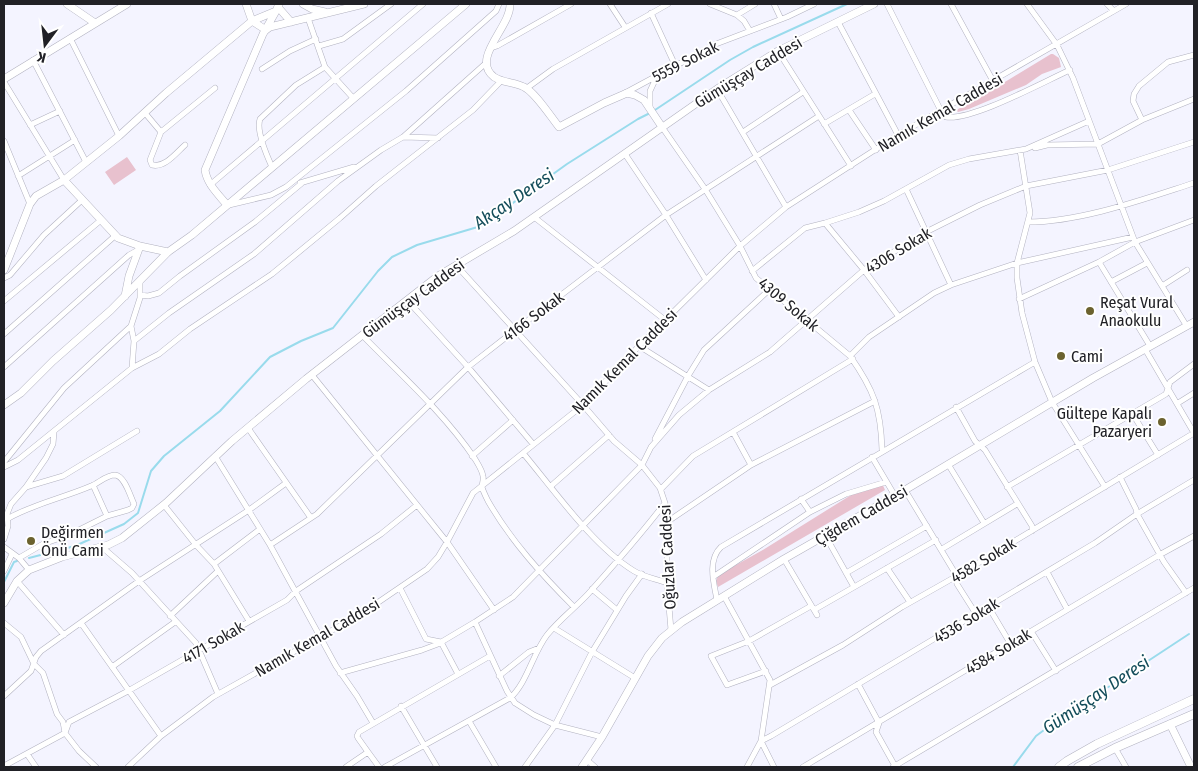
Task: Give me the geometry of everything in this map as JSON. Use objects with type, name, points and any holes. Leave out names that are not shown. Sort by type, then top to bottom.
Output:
[{"type":"main road","points":[[1059,767],[1067,760],[1097,744],[1194,699]]},
{"type":"main road","points":[[1164,713],[1171,713],[1170,724]]},
{"type":"main road","points":[[1078,767],[1115,748],[1194,714]]},
{"type":"street","points":[[67,4],[95,23]]},
{"type":"street","points":[[127,4],[119,6],[4,80],[64,180],[118,238],[139,248],[168,252]]},
{"type":"street","points":[[246,4],[252,21],[266,30]]},
{"type":"street","points":[[304,4],[312,9],[328,13]]},
{"type":"street","points":[[304,4],[325,67],[354,99]]},
{"type":"street","points":[[266,30],[364,4]]},
{"type":"street","points":[[319,46],[343,39],[391,4]]},
{"type":"street","points":[[210,184],[423,4]]},
{"type":"street","points":[[4,405],[21,393],[140,281],[168,252],[227,205],[466,4]]},
{"type":"street","points":[[227,205],[271,195],[286,187],[406,91],[496,11],[499,4]]},
{"type":"street","points":[[134,341],[169,313],[254,254],[338,181],[403,136],[486,63],[491,48],[508,17],[510,4]]},
{"type":"street","points":[[491,48],[571,4]]},
{"type":"street","points":[[610,4],[625,27]]},
{"type":"street","points":[[486,63],[493,76],[527,88],[553,69],[668,4]]},
{"type":"street","points":[[710,4],[737,15],[744,21],[750,31]]},
{"type":"street","points":[[737,15],[755,4]]},
{"type":"street","points":[[774,4],[781,19]]},
{"type":"street","name":"5559 Sokak","points":[[527,88],[559,127],[716,44],[814,4]]},
{"type":"street","name":"Gümüşçay Caddesi","points":[[4,603],[17,581],[29,570],[62,557],[102,547],[122,538],[164,505],[215,456],[248,428],[438,276],[514,231],[717,89],[778,51],[874,4]]},
{"type":"street","points":[[887,4],[941,111],[949,118],[974,113],[1070,70]]},
{"type":"street","points":[[951,4],[993,81]]},
{"type":"street","points":[[1027,4],[1057,45],[1070,70],[1134,239],[1186,326]]},
{"type":"street","points":[[1107,4],[1114,11]]},
{"type":"street","name":"Namık Kemal Caddesi","points":[[128,767],[161,736],[218,694],[361,614],[432,564],[447,542],[473,494],[583,405],[639,346],[740,246],[786,207],[898,135],[1126,4]]},
{"type":"street","points":[[4,270],[30,204],[36,196],[64,180],[120,136],[252,21],[278,7]]},
{"type":"street","points":[[278,7],[291,22]]},
{"type":"street","points":[[227,205],[206,178],[205,170],[210,153],[278,7]]},
{"type":"street","points":[[651,13],[675,65]]},
{"type":"street","points":[[838,22],[898,135]]},
{"type":"street","points":[[70,38],[120,136]]},
{"type":"street","points":[[262,69],[290,51],[316,39]]},
{"type":"street","points":[[778,51],[851,166]]},
{"type":"street","points":[[1142,120],[1133,101],[1134,94],[1139,86],[1168,62],[1194,55]]},
{"type":"street","points":[[34,60],[86,162]]},
{"type":"street","points":[[272,167],[264,150],[259,129],[260,119],[296,85],[325,67]]},
{"type":"street","points":[[651,109],[649,101],[650,91],[657,75]]},
{"type":"street","points":[[4,467],[18,460],[132,368],[159,354],[190,329],[272,274],[376,186],[473,110],[502,80]]},
{"type":"street","points":[[185,145],[167,162],[158,166],[152,165],[150,160],[161,132],[215,88]]},
{"type":"street","points":[[717,89],[786,207]]},
{"type":"street","points":[[743,132],[803,92]]},
{"type":"street","name":"4309 Sokak","points":[[625,93],[640,97],[651,109],[705,189],[740,246],[756,278],[851,357],[865,379],[875,401],[882,425],[882,450]]},
{"type":"street","points":[[824,124],[875,94]]},
{"type":"street","points":[[752,271],[805,228],[859,212],[950,165],[989,155],[1047,146],[1098,144],[1142,120],[1194,99]]},
{"type":"street","points":[[849,110],[876,150]]},
{"type":"street","points":[[30,125],[60,111]]},
{"type":"street","points":[[145,113],[161,132]]},
{"type":"street","name":"4166 Sokak","points":[[270,545],[311,518],[378,456],[468,367],[514,331],[666,215],[819,116]]},
{"type":"street","points":[[1023,150],[1089,121]]},
{"type":"street","points":[[403,136],[438,138]]},
{"type":"street","points":[[18,176],[75,140]]},
{"type":"street","name":"4306 Sokak","points":[[650,447],[679,415],[709,390],[770,352],[864,270],[926,232],[980,205],[1026,186],[1108,170],[1194,142]]},
{"type":"street","points":[[4,143],[30,204]]},
{"type":"street","points":[[1023,150],[1030,213],[1017,263],[1019,299],[1035,362],[1052,402],[1105,487]]},
{"type":"street","points":[[625,154],[666,215],[706,280]]},
{"type":"street","points":[[286,187],[360,166]]},
{"type":"street","points":[[140,295],[148,296],[159,293],[255,222],[302,182]]},
{"type":"street","points":[[1028,222],[1057,220],[1121,206],[1194,183]]},
{"type":"street","points":[[906,189],[951,285]]},
{"type":"street","points":[[4,278],[10,275],[44,235],[82,200]]},
{"type":"street","points":[[534,217],[665,320]]},
{"type":"street","points":[[4,301],[101,220]]},
{"type":"street","points":[[661,489],[693,456],[851,357],[869,337],[934,293],[951,285],[1017,263],[1134,239],[1194,220]]},
{"type":"street","points":[[825,223],[864,270],[899,317]]},
{"type":"street","points":[[4,334],[116,235]]},
{"type":"street","points":[[1019,299],[1099,262],[1134,239]]},
{"type":"street","points":[[124,296],[139,248]]},
{"type":"street","points":[[4,368],[139,248]]},
{"type":"street","points":[[1099,262],[1194,433]]},
{"type":"street","points":[[1111,282],[1147,263]]},
{"type":"street","name":"Oğuzlar Caddesi","points":[[456,265],[609,435],[642,466],[661,489],[667,522],[667,583],[671,630]]},
{"type":"street","points":[[1162,286],[1187,270]]},
{"type":"street","points":[[132,368],[134,341],[131,326],[140,295],[140,281]]},
{"type":"street","points":[[340,673],[422,650],[441,642],[513,597],[642,466],[650,447],[704,350],[770,289]]},
{"type":"street","points":[[407,300],[468,367],[533,444]]},
{"type":"street","name":"Çiğdem Caddesi","points":[[582,767],[602,737],[648,656],[671,630],[784,559],[896,496],[1147,347],[1194,322]]},
{"type":"street","points":[[4,462],[64,388],[131,326]]},
{"type":"street","points":[[362,335],[458,437],[482,472],[484,478],[482,486],[487,500],[538,571],[574,607]]},
{"type":"street","points":[[639,346],[709,390]]},
{"type":"street","points":[[717,600],[713,578],[713,561],[716,551],[721,547],[882,450],[1035,362]]},
{"type":"street","points":[[1007,487],[1166,394],[1170,382],[1194,364]]},
{"type":"street","points":[[312,375],[447,542],[494,610]]},
{"type":"street","points":[[1178,403],[1194,393]]},
{"type":"street","points":[[667,522],[751,465],[875,401]]},
{"type":"street","points":[[956,407],[975,441],[985,450],[1032,526],[1032,531]]},
{"type":"street","points":[[1132,413],[1158,455]]},
{"type":"street","points":[[472,456],[513,420]]},
{"type":"street","points":[[248,428],[311,518]]},
{"type":"street","points":[[26,487],[63,476],[137,431]]},
{"type":"street","points":[[4,539],[8,526],[7,514],[11,504],[26,487],[53,444],[54,432]]},
{"type":"street","points":[[733,432],[751,465]]},
{"type":"street","name":"4582 Sokak","points":[[770,685],[843,645],[910,602],[955,577],[1194,433]]},
{"type":"street","points":[[551,486],[609,435]]},
{"type":"street","points":[[523,453],[584,526],[618,560],[642,574],[667,583]]},
{"type":"street","points":[[215,456],[270,545],[340,673],[357,696],[373,723]]},
{"type":"street","points":[[872,457],[896,496]]},
{"type":"street","points":[[948,464],[984,523]]},
{"type":"street","points":[[7,519],[20,512],[93,485],[106,477],[116,475],[124,483],[134,504],[132,508],[107,516],[69,536],[43,544],[19,558]]},
{"type":"street","points":[[1120,477],[1137,514],[1164,562],[1186,593]]},
{"type":"street","name":"4536 Sokak","points":[[761,740],[771,736],[1047,572],[1194,480]]},
{"type":"street","points":[[713,578],[810,512],[846,494],[886,482]]},
{"type":"street","points":[[4,696],[32,672],[36,657],[41,651],[139,581],[249,510],[286,483]]},
{"type":"street","points":[[93,485],[107,516]]},
{"type":"street","points":[[905,490],[955,572],[957,584],[976,614]]},
{"type":"street","points":[[801,499],[810,512]]},
{"type":"street","points":[[385,767],[516,693],[547,635],[638,538],[665,503]]},
{"type":"street","points":[[942,550],[1017,504]]},
{"type":"street","points":[[164,505],[214,564],[249,621]]},
{"type":"street","name":"4171 Sokak","points":[[4,766],[65,733],[69,722],[287,600],[296,591],[381,534],[417,505]]},
{"type":"street","points":[[846,573],[927,526]]},
{"type":"street","points":[[214,564],[260,529]]},
{"type":"street","points":[[825,535],[854,587]]},
{"type":"street","name":"4584 Sokak","points":[[803,767],[1067,609],[1194,536]]},
{"type":"street","points":[[766,671],[727,685],[711,656],[749,641],[814,610],[936,540]]},
{"type":"street","points":[[4,547],[19,558],[29,570]]},
{"type":"street","points":[[102,547],[132,573],[196,643],[218,694]]},
{"type":"street","points":[[4,571],[12,554]]},
{"type":"street","points":[[784,559],[814,610]]},
{"type":"street","points":[[887,568],[910,602]]},
{"type":"street","points":[[170,616],[218,571]]},
{"type":"street","points":[[1047,572],[1067,609]]},
{"type":"street","points":[[525,767],[555,725],[592,652],[617,610],[642,574]]},
{"type":"street","points":[[17,581],[64,636]]},
{"type":"street","points":[[400,588],[426,639],[441,642]]},
{"type":"street","points":[[858,684],[879,722],[876,732],[894,767],[1194,588]]},
{"type":"street","points":[[592,589],[617,610]]},
{"type":"street","points":[[724,596],[770,680],[761,740],[747,767]]},
{"type":"street","points":[[988,606],[1010,643]]},
{"type":"street","points":[[112,668],[175,622]]},
{"type":"street","points":[[475,622],[499,676],[510,698],[515,703],[534,716],[555,725],[602,737]]},
{"type":"street","points":[[4,623],[20,637],[34,664],[42,673],[57,714],[63,722],[65,733],[79,751],[96,767]]},
{"type":"street","points":[[81,623],[161,736]]},
{"type":"street","points":[[554,628],[635,678]]},
{"type":"street","points":[[1031,631],[1056,671]]},
{"type":"street","points":[[441,642],[458,674]]},
{"type":"street","points":[[499,676],[529,652],[540,648]]},
{"type":"street","points":[[379,767],[357,736],[359,732],[490,656]]},
{"type":"street","points":[[401,706],[437,767]]},
{"type":"street","points":[[469,721],[496,767]]},
{"type":"street","points":[[1170,724],[1191,767]]},
{"type":"street","points":[[761,740],[774,767]]},
{"type":"street","points":[[1115,748],[1126,767]]},
{"type":"street","points":[[346,767],[368,752]]},
{"type":"street","points":[[27,754],[36,767]]},
{"type":"street","points":[[587,760],[595,767]]},
{"type":"shaded area","points":[[1051,54],[1059,58],[1061,67],[1042,74],[1026,85],[969,109],[958,112],[956,110],[972,102]]},
{"type":"shaded area","points":[[127,157],[136,170],[114,185],[105,172]]},
{"type":"shaded area","points":[[881,481],[885,490],[718,587],[716,581],[718,576],[727,570],[864,487]]},
{"type":"waterway","name":"Akçay Deresi","points":[[29,558],[75,546],[124,524],[138,513],[151,471],[164,456],[220,411],[270,357],[301,341],[333,328],[378,271],[392,257],[417,245],[481,226],[567,164],[652,112],[730,60],[753,47],[847,4]]},
{"type":"waterway","name":"Akçay Deresi","points":[[4,582],[14,562],[17,561]]},
{"type":"waterway","name":"Gümüşçay Deresi","points":[[1013,767],[1036,736],[1079,704],[1189,634]]},
{"type":"place","name":"Reşat Vural Anaokulu","points":[[1090,311]]},
{"type":"place","name":"Cami","points":[[1061,356]]},
{"type":"place","name":"Gültepe Kapalı Pazaryeri","points":[[1162,422]]},
{"type":"place","name":"Değirmen Önü Cami","points":[[31,541]]}]
